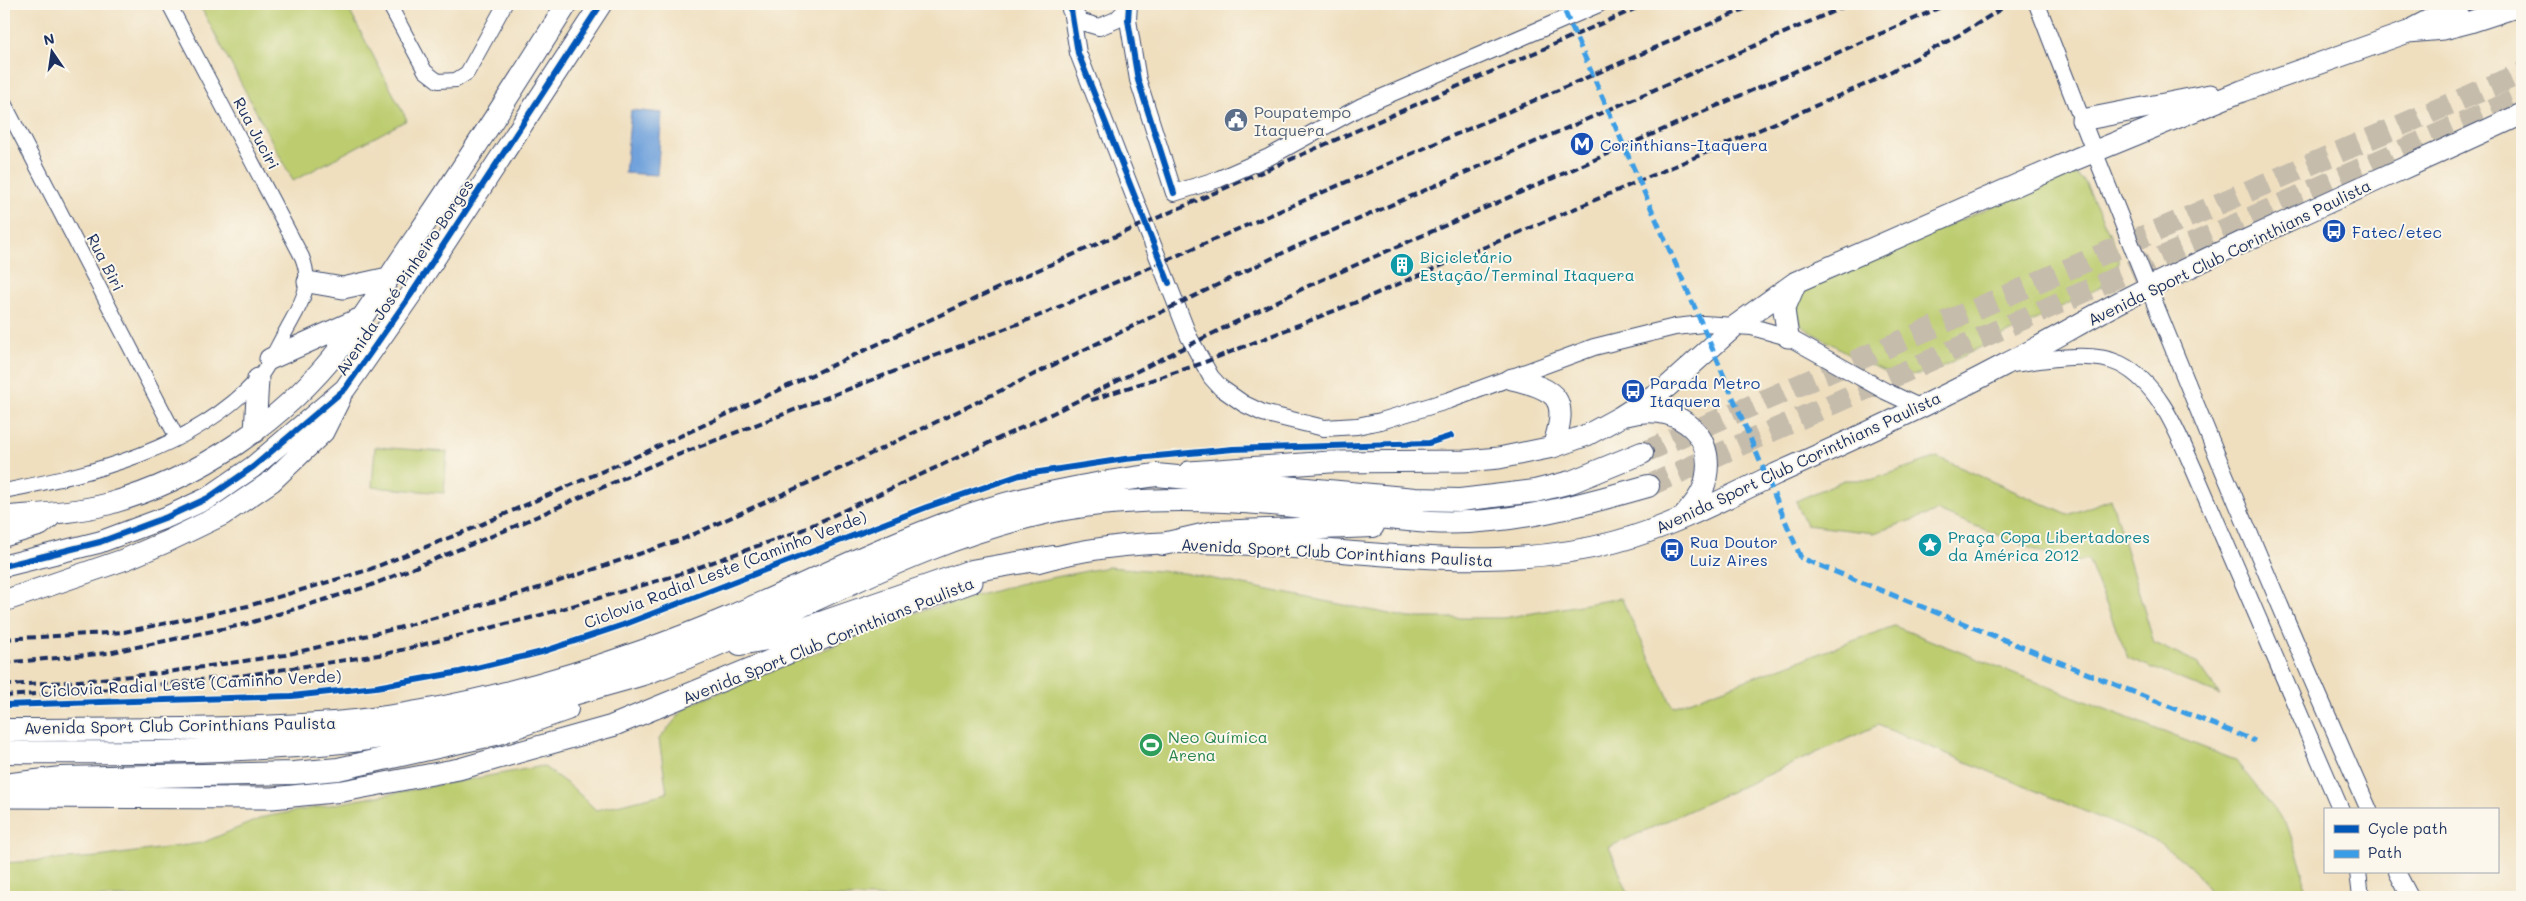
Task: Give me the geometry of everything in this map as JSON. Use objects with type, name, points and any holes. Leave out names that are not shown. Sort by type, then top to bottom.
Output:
[{"type":"highway","name":"Avenida Sport Club Corinthians Paulista","points":[[4,730],[277,726],[336,722],[458,704],[546,681],[643,651],[735,615],[840,566],[960,518],[1072,488],[1156,475],[1415,499],[1460,500],[1535,491],[1572,482],[1642,453]]},
{"type":"highway","name":"Avenida Sport Club Corinthians Paulista","points":[[4,752],[242,749],[352,741],[462,723],[642,674],[704,651],[942,545],[973,533],[1054,511],[1110,502],[1178,500],[1272,504],[1430,522],[1464,522],[1522,517],[1648,486]]},
{"type":"highway","points":[[1163,544],[1215,532],[1307,530],[1430,522]]},
{"type":"highway","points":[[704,651],[783,636],[971,571],[1053,557]]},
{"type":"highway","points":[[4,785],[62,778],[294,773],[338,769],[496,734],[605,694],[642,674]]},
{"type":"main road","name":"Avenida José Pinheiro Borges","points":[[4,517],[56,513],[107,504],[152,487],[226,452],[255,432],[297,395],[341,347],[490,127],[568,4]]},
{"type":"main road","name":"Avenida José Pinheiro Borges","points":[[4,566],[100,542],[167,517],[208,498],[253,468],[344,389],[412,293],[601,4]]},
{"type":"main road","name":"Avenida Sport Club Corinthians Paulista","points":[[1156,475],[1330,462],[1464,461],[1499,458],[1553,447],[1586,435],[1620,418],[1667,387],[1735,326],[1796,282],[2094,152],[2242,91],[2408,32],[2423,22],[2460,4]]},
{"type":"main road","name":"Avenida Sport Club Corinthians Paulista","points":[[2408,32],[2443,29],[2514,8]]},
{"type":"main road","points":[[2082,120],[2207,95],[2242,91]]},
{"type":"main road","name":"Avenida Sport Club Corinthians Paulista","points":[[4,797],[272,798],[343,791],[459,769],[558,743],[612,726],[886,614],[967,584],[1053,557],[1120,547],[1163,544],[1258,545],[1441,559],[1496,560],[1557,554],[1617,542],[1684,517],[1919,407],[2006,365],[2149,287],[2522,114]]},
{"type":"main road","points":[[308,282],[343,288],[364,285],[388,278]]},
{"type":"main road","points":[[1788,337],[1784,310],[1796,282]]},
{"type":"main road","points":[[270,360],[359,319]]},
{"type":"main road","points":[[1512,378],[1539,385],[1558,401],[1562,413],[1553,447]]},
{"type":"main road","points":[[255,432],[258,379]]},
{"type":"main road","points":[[4,601],[126,559],[222,515],[272,481],[323,432],[344,389]]},
{"type":"main road","points":[[1620,418],[1638,412],[1667,414],[1691,425],[1700,437],[1706,453],[1706,478],[1702,493],[1684,517]]},
{"type":"main road","points":[[4,536],[40,525],[56,513]]},
{"type":"street","name":"Rua Juciri","points":[[169,4],[302,257],[308,282]]},
{"type":"street","points":[[389,4],[425,71],[438,81],[456,80],[467,73],[505,4]]},
{"type":"street","points":[[1129,6],[1128,20],[1138,80],[1174,193],[1219,179],[1269,156],[1362,106],[1599,4]]},
{"type":"street","points":[[2037,4],[2094,152],[2242,517],[2326,716],[2368,808]]},
{"type":"street","points":[[1070,7],[1082,22],[1099,27],[1116,20],[1129,6]]},
{"type":"street","points":[[1070,7],[1078,53],[1182,321],[1211,377],[1221,388],[1244,404],[1263,413],[1324,428],[1357,426],[1381,421],[1450,400],[1594,347],[1675,326],[1703,324],[1767,330],[1788,337],[1885,391],[1919,407]]},
{"type":"street","name":"Rua Biri","points":[[4,103],[177,438]]},
{"type":"street","points":[[4,491],[89,472],[132,458],[177,438],[218,413],[258,379],[300,306],[308,282]]},
{"type":"street","points":[[2006,365],[2058,358],[2098,358],[2120,364],[2139,378],[2156,397],[2172,421],[2195,472],[2339,808]]},
{"type":"street","points":[[2358,874],[2361,897]]},
{"type":"street","points":[[2398,874],[2410,897]]},
{"type":"green space","points":[[199,4],[346,4],[407,120],[293,181]]},
{"type":"green space","points":[[2066,174],[2077,175],[2085,182],[2118,252],[2118,270],[2107,284],[1926,373],[1907,375],[1887,372],[1849,354],[1801,326],[1796,307],[1803,289]]},
{"type":"green space","points":[[375,447],[447,452],[444,493],[372,487]]},
{"type":"green space","points":[[1937,457],[2068,515],[2111,499],[2154,643],[2198,664],[2220,695],[2128,658],[2088,559],[2070,564],[1938,511],[1874,533],[1806,525],[1796,501],[1844,480],[1871,480]]},
{"type":"green space","name":"Neo Química Arena","points":[[1108,567],[1184,573],[1409,618],[1504,618],[1621,598],[1673,707],[1894,626],[2235,760],[2287,825],[2303,871],[2304,897],[2210,897],[2207,888],[2196,873],[2158,842],[1878,725],[1609,847],[1630,897],[4,897],[4,863],[98,857],[202,843],[264,817],[543,766],[573,788],[596,810],[667,793],[659,739],[687,706],[911,614],[1019,584]]},
{"type":"water","points":[[631,110],[662,113],[657,175],[625,173]]},
{"type":"tunnel","points":[[1642,453],[2522,73]]},
{"type":"tunnel","points":[[1648,486],[2522,97]]},
{"type":"railway","points":[[4,639],[124,632],[248,606],[368,570],[471,529],[644,453],[1022,277],[1646,4]]},
{"type":"railway","points":[[4,663],[108,653],[246,624],[369,586],[504,531],[662,461],[1038,316],[1756,4]]},
{"type":"railway","points":[[4,685],[69,682],[161,673],[285,655],[398,628],[524,593],[683,539],[850,464],[1293,248],[1850,4]]},
{"type":"railway","points":[[4,696],[128,688],[246,675],[385,654],[534,617],[674,576],[802,530],[1053,413],[1308,286],[1948,4]]},
{"type":"railway","points":[[1091,400],[1200,364],[1354,303],[1871,82],[1961,34],[2009,4]]},
{"type":"marked path","points":[[1565,12],[1695,308],[1801,558],[2255,741]]},
{"type":"cycle path","points":[[4,566],[100,542],[167,517],[208,498],[253,467],[345,389],[412,293],[601,4]]},
{"type":"cycle path","points":[[1070,4],[1078,53],[1169,283]]},
{"type":"cycle path","points":[[1129,4],[1128,20],[1138,80],[1174,193]]},
{"type":"cycle path","name":"Ciclovia Radial Leste (Caminho Verde)","points":[[4,705],[292,696],[376,687],[460,672],[542,652],[623,625],[927,507],[1020,475],[1125,459],[1233,449],[1429,443],[1451,436]]},
{"type":"place","name":"Poupatempo Itaquera","points":[[1236,120]]},
{"type":"place","name":"Corinthians-Itaquera","points":[[1582,144]]},
{"type":"place","name":"Fatec/etec","points":[[2334,231]]},
{"type":"place","name":"Bicicletário Estação/Terminal Itaquera","points":[[1402,265]]},
{"type":"place","name":"Parada Metro Itaquera","points":[[1633,391]]},
{"type":"place","name":"Praça Copa Libertadores da América 2012","points":[[1930,545]]},
{"type":"place","name":"Rua Doutor Luiz Aires","points":[[1672,550]]},
{"type":"place","name":"Neo Química Arena","points":[[1151,745]]}]
